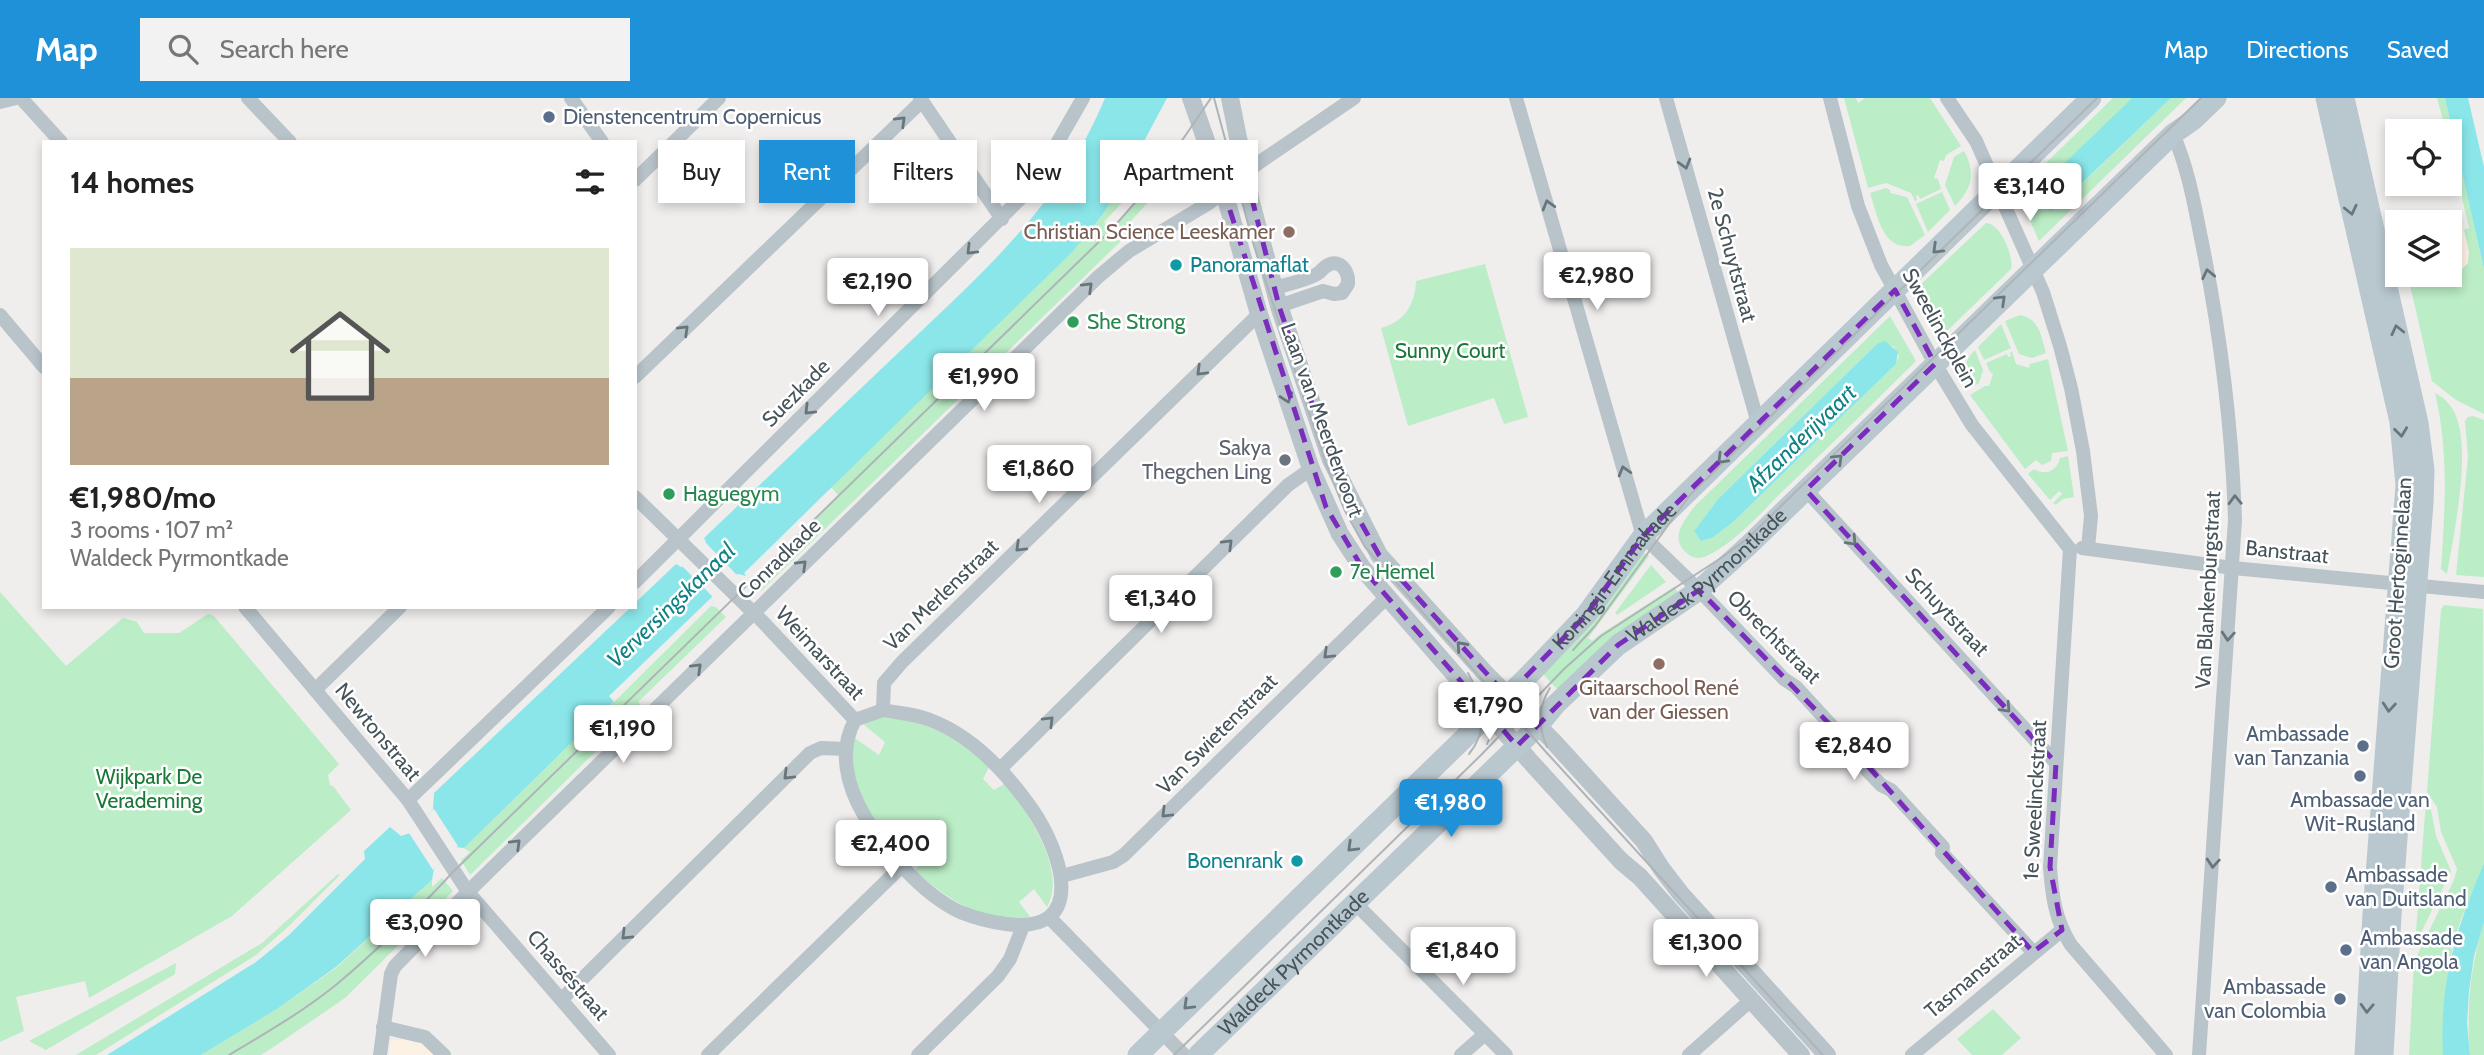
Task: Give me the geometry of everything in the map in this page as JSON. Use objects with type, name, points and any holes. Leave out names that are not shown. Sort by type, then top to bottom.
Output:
[{"type":"main road","name":"Koningin Emmakade","points":[[1138,1055],[1489,714],[1586,615],[1643,536],[2091,98]]},
{"type":"main road","name":"Waldeck Pyrmontkade","points":[[1198,1055],[1618,645],[1699,590],[1806,490],[2173,134],[2193,120],[2216,98]]},
{"type":"main road","name":"Groot Hertoginnelaan","points":[[2326,98],[2400,422],[2406,485],[2408,585],[2383,1055]]},
{"type":"main road","name":"Groot Hertoginnelaan","points":[[2344,98],[2418,423],[2424,470],[2408,585],[2372,928],[2365,1055]]},
{"type":"street","points":[[0,102],[18,98],[59,140]]},
{"type":"street","points":[[248,98],[287,140]]},
{"type":"street","points":[[571,98],[602,140]]},
{"type":"street","points":[[637,178],[719,98]]},
{"type":"street","name":"Suezkade","points":[[637,580],[1032,187],[1083,98]]},
{"type":"street","name":"Laan van Meerdervoort","points":[[1191,98],[1206,140]]},
{"type":"street","name":"Conradkade","points":[[1258,165],[1354,98]]},
{"type":"street","name":"Obrechtstraat","points":[[1516,98],[1643,536],[1699,590],[1784,680],[1796,687],[1843,738],[1847,749],[1881,785],[1891,790],[1943,847],[1942,853],[2033,952]]},
{"type":"street","name":"2e Schuytstraat","points":[[1666,98],[1758,423]]},
{"type":"street","name":"Sweelinckplein","points":[[1830,98],[1865,225],[1895,290],[1972,425],[2070,549]]},
{"type":"street","points":[[1947,98],[1976,141],[2043,292],[2071,388],[2083,451],[2091,516],[2088,548]]},
{"type":"street","points":[[637,375],[921,99],[1002,219]]},
{"type":"street","name":"Laan van Meerdervoort","points":[[1232,99],[1243,140]]},
{"type":"street","name":"Van Blankenburgstraat","points":[[2173,134],[2185,161],[2215,307],[2224,364],[2233,457],[2235,520],[2199,1055]]},
{"type":"street","name":"Conradkade","points":[[380,1055],[390,974],[395,966],[1098,277],[1129,251],[1206,203]]},
{"type":"street","name":"Laan van Meerdervoort","points":[[1227,203],[1259,314],[1311,469],[1339,534],[1363,569],[1517,746],[1801,1055]]},
{"type":"street","name":"Laan van Meerdervoort","points":[[1255,203],[1261,246],[1331,460],[1379,555],[1644,841],[1681,894],[1827,1055]]},
{"type":"street","name":"Van Merlenstraat","points":[[883,710],[884,683],[902,662],[1259,314]]},
{"type":"street","points":[[0,315],[42,365]]},
{"type":"street","points":[[1000,769],[1288,485],[1311,469]]},
{"type":"street","name":"Schuytstraat","points":[[1806,490],[2056,762]]},
{"type":"street","name":"Weimarstraat","points":[[637,499],[753,613],[855,720]]},
{"type":"street","name":"Banstraat","points":[[2070,549],[2088,548],[2233,568],[2484,592]]},
{"type":"street","name":"1e Sweelinckstraat","points":[[2070,549],[2050,867],[2052,899],[2062,930],[2116,1000],[2166,1055]]},
{"type":"street","name":"Van Swietenstraat","points":[[1062,876],[1113,862],[1124,855],[1387,597]]},
{"type":"street","name":"Newtonstraat","points":[[247,609],[408,800],[468,892]]},
{"type":"street","points":[[315,690],[398,609]]},
{"type":"street","points":[[408,800],[607,609]]},
{"type":"street","points":[[883,710],[928,719],[958,734],[1000,769],[1041,822],[1054,851],[1062,876],[1062,895],[1049,918],[1023,926],[986,921],[958,911],[928,890],[877,837],[859,806],[847,776],[846,748],[848,733],[855,720],[883,710]]},
{"type":"street","points":[[562,999],[810,753],[821,748],[846,748]]},
{"type":"street","points":[[708,1055],[902,866]]},
{"type":"street","name":"Chasséstraat","points":[[468,892],[609,1055]]},
{"type":"street","points":[[1354,902],[1506,1055]]},
{"type":"street","points":[[1049,918],[1184,1055]]},
{"type":"street","points":[[918,1055],[998,976],[1010,958],[1023,926]]},
{"type":"street","name":"Tasmanstraat","points":[[1912,1055],[2062,930]]},
{"type":"street","points":[[1689,1055],[1751,1000]]},
{"type":"street","points":[[383,1027],[425,1037],[444,1055]]},
{"type":"street","points":[[1461,1055],[1485,1034]]},
{"type":"highlighted area","points":[[1246,175],[1279,306],[1331,460],[1359,519],[1379,555],[1507,696],[1586,615],[1643,536],[1895,290],[1935,364],[1806,490],[2056,763],[2050,867],[2062,930],[2033,952],[1843,738],[1699,590],[1618,645],[1517,746],[1363,569],[1326,507],[1224,192]]},
{"type":"shaded area","points":[[2462,230],[2469,252],[2468,263],[2462,268]]},
{"type":"shaded area","points":[[391,1040],[419,1040],[437,1055],[389,1055]]},
{"type":"green space","points":[[1844,98],[1856,98],[1858,103],[1865,98],[1930,98],[1961,146],[1946,155],[1944,161],[1940,160],[1934,178],[1938,179],[1941,189],[1920,199],[1918,195],[1915,201],[1911,193],[1886,183],[1868,188]]},
{"type":"green space","points":[[2113,98],[2132,98],[2037,191],[2040,206],[2054,211],[2171,98],[2186,98],[2039,241],[2017,191]]},
{"type":"green space","points":[[2437,98],[2445,98],[2450,119],[2443,119]]},
{"type":"green space","points":[[1964,151],[1970,166],[1970,180],[1965,193],[1955,206],[1945,185],[1954,157]]},
{"type":"green space","points":[[2462,173],[2484,269],[2484,414],[2456,400],[2432,381],[2411,287],[2462,287],[2462,268],[2468,263],[2469,252],[2464,230],[2469,228],[2461,196]]},
{"type":"green space","points":[[1886,188],[1890,193],[1907,197],[1925,235],[1910,246],[1893,242],[1878,220],[1870,193]]},
{"type":"green space","points":[[1942,192],[1950,210],[1928,232],[1916,204]]},
{"type":"green space","points":[[1109,203],[1122,203],[1104,222],[1111,229],[1135,203],[1147,203],[1117,236],[1121,241],[761,591],[751,581],[839,496],[831,487],[1072,251]]},
{"type":"green space","points":[[1986,223],[1996,228],[2005,241],[2011,269],[1948,330],[1939,331],[1924,311],[1917,288]]},
{"type":"green space","name":"Sunny Court","points":[[1485,264],[1528,417],[1504,424],[1494,398],[1408,426],[1381,328],[1396,322],[1407,311],[1411,305],[1416,281]]},
{"type":"green space","points":[[2020,315],[2036,324],[2046,353],[2032,358],[2019,354],[2005,321]]},
{"type":"green space","points":[[1890,316],[1916,361],[1748,526],[1726,544],[1700,558],[1691,556],[1679,543],[1682,524],[1695,506]],"holes":[[[1877,344],[1893,346],[1899,356],[1896,364],[1732,523],[1712,538],[1701,541],[1694,531],[1718,499]]]},
{"type":"green space","points":[[2001,324],[2011,348],[1984,360],[1978,347]]},
{"type":"green space","points":[[1975,350],[1983,370],[1979,383],[1967,390],[1964,369]]},
{"type":"green space","points":[[2012,351],[2016,364],[2029,368],[2030,364],[2048,359],[2068,451],[2052,453],[2051,461],[2042,465],[2036,460],[2025,469],[1970,395],[1989,386],[1993,374],[1986,363],[2007,354],[2008,357],[2011,356]]},
{"type":"green space","points":[[2435,393],[2445,400],[2454,412],[2462,451],[2460,494],[2447,574],[2441,569],[2445,503],[2444,459]]},
{"type":"green space","points":[[2473,416],[2484,420],[2484,577],[2456,575],[2468,457],[2465,421]]},
{"type":"green space","points":[[2068,456],[2074,497],[2063,499],[2056,505],[2053,503],[2062,494],[2059,491],[2050,500],[2028,474],[2034,469],[2050,471],[2060,458]]},
{"type":"green space","points":[[1643,552],[1649,556],[1588,638],[1592,641],[1674,587],[1679,594],[1559,691],[1541,672]]},
{"type":"green space","points":[[1651,565],[1666,582],[1617,615],[1615,613]]},
{"type":"green space","name":"Wijkpark De Verademing","points":[[0,592],[66,666],[123,618],[137,622],[144,633],[179,633],[208,614],[213,615],[339,764],[328,775],[330,785],[351,810],[232,916],[89,998],[85,981],[16,997],[24,1031],[0,1042]]},
{"type":"green space","points":[[2444,605],[2483,609],[2484,863],[2461,919],[2452,950],[2443,1012],[2443,1055],[2409,1055],[2414,962],[2457,869],[2441,832],[2437,807],[2427,792],[2441,610]]},
{"type":"green space","points":[[711,606],[716,607],[726,617],[638,702],[642,706],[470,875],[461,860],[470,852],[464,848]]},
{"type":"green space","points":[[897,716],[935,730],[967,748],[989,767],[983,779],[994,790],[1006,783],[1034,825],[1049,860],[1052,893],[1047,907],[1034,889],[1019,902],[1031,918],[1014,920],[983,914],[954,900],[914,871],[924,860],[908,841],[895,851],[863,803],[850,761],[853,737],[879,755],[885,742],[864,725],[876,717]]},
{"type":"green space","points":[[2426,801],[2431,810],[2436,836],[2451,871],[2415,945]]},
{"type":"green space","points":[[340,875],[289,926],[256,955],[96,1055],[76,1055],[262,943]]},
{"type":"green space","points":[[442,878],[453,891],[345,998],[261,1055],[201,1055],[277,1009],[336,968],[432,880],[432,887]]},
{"type":"green space","points":[[2484,923],[2484,1055],[2470,1055],[2470,988]]},
{"type":"green space","points":[[176,963],[175,974],[46,1050],[29,1041]]},
{"type":"green space","points":[[1993,1009],[2021,1038],[2002,1055],[1972,1055],[1957,1039]]},
{"type":"water","name":"Verversingskanaal","points":[[1105,98],[1167,98],[1145,140],[1100,140],[1100,203],[1110,203],[1072,252],[744,573],[746,576],[734,575],[713,595],[711,598],[714,603],[464,848],[455,847],[434,869],[432,880],[336,967],[277,1009],[201,1055],[107,1055],[256,962],[289,935],[365,859],[364,851],[390,827],[401,836],[410,833],[433,810],[434,793],[629,609],[637,609],[637,601],[676,564],[681,567],[685,565],[705,545],[704,538],[987,268],[1043,203],[1086,203],[1085,140]]},
{"type":"water","points":[[2132,98],[2171,98],[2053,211],[2040,206],[2036,191]]},
{"type":"water","points":[[2445,98],[2468,98],[2484,167],[2484,269],[2462,173],[2462,119],[2450,119]]},
{"type":"water","name":"Afzanderijvaart","points":[[1885,341],[1898,352],[1896,364],[1732,523],[1712,538],[1701,541],[1694,531],[1718,499],[1877,344]]},
{"type":"water","points":[[2484,863],[2484,923],[2474,956],[2469,991],[2467,1023],[2470,1055],[2443,1055],[2444,1004],[2451,957],[2465,910]]},
{"type":"pier","points":[[706,543],[736,574],[713,597],[682,566]]},
{"type":"pier","points":[[711,598],[714,603],[614,702],[609,696]]},
{"type":"pier","points":[[434,809],[458,846],[433,870],[409,833]]},
{"type":"tram line","points":[[229,1055],[324,994],[353,971],[426,901],[1111,230],[1155,180],[1211,98]]},
{"type":"tram line","points":[[1214,98],[1254,246],[1326,464],[1345,511],[1365,547],[1546,752],[1823,1055]]},
{"type":"tram line","points":[[1573,650],[1595,626],[1690,495],[2097,98]]},
{"type":"tram line","points":[[1174,1055],[1482,754],[1564,669],[1601,636],[1747,539],[2201,98]]},
{"type":"tram line","points":[[1468,673],[1478,693],[1482,713],[1480,734],[1469,754]]},
{"type":"tram line","points":[[1487,744],[1495,716],[1488,687]]},
{"type":"tram line","points":[[1547,747],[1541,717],[1543,702],[1550,688]]},
{"type":"place","name":"Dienstencentrum Copernicus","points":[[549,117]]},
{"type":"place","name":"Christian Science Leeskamer","points":[[1289,232]]},
{"type":"place","name":"Panoramaflat","points":[[1176,265]]},
{"type":"place","name":"She Strong","points":[[1073,322]]},
{"type":"place","name":"Sakya Thegchen Ling","points":[[1285,460]]},
{"type":"place","name":"Haguegym","points":[[669,494]]},
{"type":"place","name":"7e Hemel","points":[[1336,572]]},
{"type":"place","name":"Gitaarschool René van der Giessen","points":[[1659,664]]},
{"type":"place","name":"Ambassade van Tanzania","points":[[2363,746]]},
{"type":"place","name":"Ambassade van Wit-Rusland","points":[[2360,776]]},
{"type":"place","name":"Bonenrank","points":[[1297,861]]},
{"type":"place","name":"Ambassade van Duitsland","points":[[2331,887]]},
{"type":"place","name":"Ambassade van Angola","points":[[2346,950]]},
{"type":"place","name":"Ambassade van Colombia","points":[[2340,999]]}]
